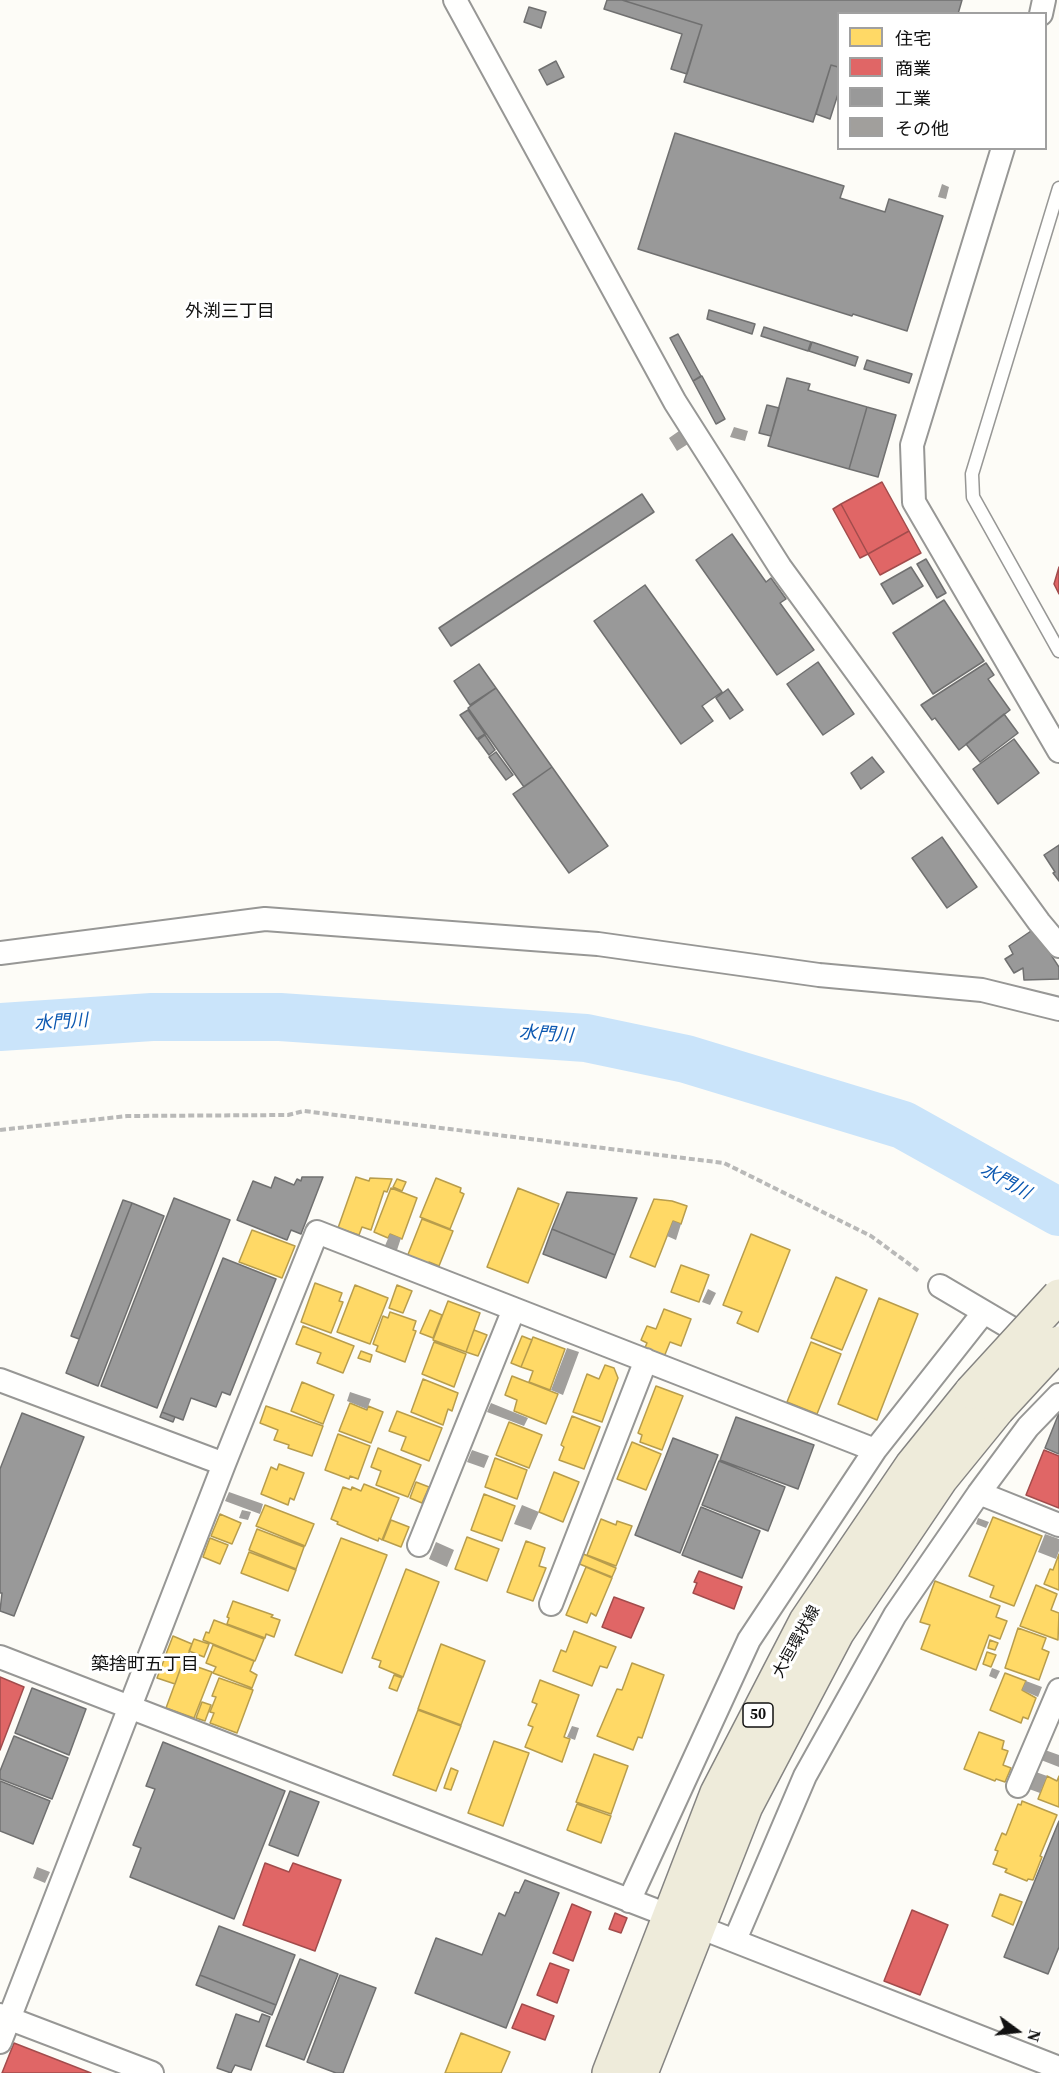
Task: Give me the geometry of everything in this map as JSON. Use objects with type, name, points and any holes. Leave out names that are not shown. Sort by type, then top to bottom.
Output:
[{"type":"main road","name":"大垣環状線","points":[[985,1400],[1059,1296]]},
{"type":"main road","name":"大垣環状線","points":[[641,2073],[685,1922],[717,1793],[807,1621],[912,1465],[985,1400],[1059,1343]]},
{"type":"main road","name":"大垣環状線","points":[[609,2073],[685,1922]]},
{"type":"street","points":[[455,0],[675,402],[780,567],[1039,922],[1059,946]]},
{"type":"street","points":[[1002,150],[912,445],[914,502],[1059,751]]},
{"type":"street","points":[[0,953],[264,919],[598,944],[819,975],[982,990],[1059,1009]]},
{"type":"street","points":[[0,2042],[5,2016],[130,1708],[317,1232],[875,1450]]},
{"type":"street","points":[[940,1286],[1059,1356]]},
{"type":"street","points":[[419,1545],[514,1309]]},
{"type":"street","points":[[629,1901],[749,1640],[875,1450],[984,1312]]},
{"type":"street","points":[[551,1604],[646,1360]]},
{"type":"street","points":[[0,1380],[224,1464]]},
{"type":"street","points":[[735,1940],[811,1766],[895,1615],[979,1493],[1028,1427],[1059,1395]]},
{"type":"street","points":[[979,1493],[1059,1525]]},
{"type":"street","points":[[0,1657],[735,1940],[1059,2068]]},
{"type":"street","points":[[1018,1786],[1059,1690]]},
{"type":"street","points":[[5,2016],[152,2073]]},
{"type":"lane","points":[[1059,188],[972,474],[973,497],[1059,651]]},
{"type":"path","points":[[0,1130],[127,1116],[288,1114],[304,1111],[724,1163],[871,1236],[940,1286]]},
{"type":"building: 住宅","points":[[356,1177],[369,1181],[370,1178],[392,1179],[387,1192],[384,1191],[371,1230],[362,1227],[359,1235],[338,1228]]},
{"type":"building: 住宅","points":[[436,1178],[461,1188],[460,1192],[464,1194],[450,1229],[420,1217]]},
{"type":"building: 住宅","points":[[397,1179],[406,1182],[402,1191],[393,1187]]},
{"type":"building: 住宅","points":[[391,1188],[417,1198],[402,1239],[390,1234],[388,1238],[374,1232]]},
{"type":"building: 住宅","points":[[518,1188],[559,1204],[528,1283],[487,1267]]},
{"type":"building: 住宅","points":[[654,1199],[687,1206],[681,1224],[673,1221],[655,1267],[630,1257]]},
{"type":"building: 住宅","points":[[422,1219],[453,1231],[439,1266],[429,1262],[428,1265],[407,1257]]},
{"type":"building: 住宅","points":[[252,1230],[295,1246],[282,1278],[239,1262]]},
{"type":"building: 住宅","points":[[751,1234],[790,1250],[758,1332],[737,1323],[742,1312],[723,1305]]},
{"type":"building: 住宅","points":[[681,1265],[709,1275],[699,1302],[671,1292]]},
{"type":"building: 住宅","points":[[836,1277],[867,1290],[842,1350],[811,1338]]},
{"type":"building: 住宅","points":[[315,1283],[342,1293],[339,1301],[343,1302],[331,1333],[301,1322]]},
{"type":"building: 住宅","points":[[355,1285],[388,1298],[370,1344],[337,1332]]},
{"type":"building: 住宅","points":[[397,1285],[412,1291],[403,1313],[389,1308]]},
{"type":"building: 住宅","points":[[879,1298],[918,1314],[877,1420],[838,1404]]},
{"type":"building: 住宅","points":[[448,1301],[480,1313],[466,1352],[433,1340]]},
{"type":"building: 住宅","points":[[664,1309],[691,1319],[681,1346],[670,1342],[664,1357],[644,1350],[647,1343],[641,1340],[647,1326],[656,1329]]},
{"type":"building: 住宅","points":[[430,1310],[442,1315],[433,1338],[420,1333]]},
{"type":"building: 住宅","points":[[390,1312],[416,1321],[413,1330],[416,1331],[405,1362],[376,1351],[378,1346],[373,1344],[383,1316],[388,1318]]},
{"type":"building: 住宅","points":[[303,1326],[354,1346],[343,1373],[317,1363],[321,1353],[296,1344]]},
{"type":"building: 住宅","points":[[474,1330],[487,1335],[478,1356],[466,1352]]},
{"type":"building: 住宅","points":[[522,1336],[532,1340],[521,1367],[511,1363]]},
{"type":"building: 住宅","points":[[533,1337],[565,1349],[550,1390],[529,1382],[533,1371],[521,1367]]},
{"type":"building: 住宅","points":[[434,1342],[466,1354],[454,1387],[422,1374]]},
{"type":"building: 住宅","points":[[811,1342],[841,1354],[817,1414],[787,1402]]},
{"type":"building: 住宅","points":[[361,1351],[372,1355],[370,1362],[358,1358]]},
{"type":"building: 住宅","points":[[605,1365],[614,1368],[618,1378],[602,1422],[573,1412],[587,1374],[599,1379]]},
{"type":"building: 住宅","points":[[512,1376],[558,1394],[546,1424],[514,1411],[517,1400],[505,1395]]},
{"type":"building: 住宅","points":[[423,1379],[458,1393],[452,1411],[448,1409],[443,1425],[411,1412]]},
{"type":"building: 住宅","points":[[302,1382],[334,1395],[323,1424],[291,1411]]},
{"type":"building: 住宅","points":[[656,1386],[683,1396],[662,1450],[640,1442],[642,1435],[638,1433]]},
{"type":"building: 住宅","points":[[350,1403],[367,1410],[368,1406],[383,1412],[371,1443],[339,1431]]},
{"type":"building: 住宅","points":[[266,1406],[323,1426],[312,1456],[288,1448],[289,1445],[274,1440],[278,1430],[260,1423]]},
{"type":"building: 住宅","points":[[397,1411],[442,1428],[429,1461],[401,1450],[406,1437],[389,1431]]},
{"type":"building: 住宅","points":[[572,1416],[600,1427],[584,1469],[559,1460],[564,1447],[561,1445]]},
{"type":"building: 住宅","points":[[509,1422],[542,1435],[529,1468],[496,1455]]},
{"type":"building: 住宅","points":[[338,1434],[370,1446],[358,1479],[350,1476],[349,1479],[325,1470]]},
{"type":"building: 住宅","points":[[632,1442],[661,1454],[646,1490],[617,1479]]},
{"type":"building: 住宅","points":[[378,1448],[421,1465],[408,1497],[376,1485],[381,1471],[371,1467]]},
{"type":"building: 住宅","points":[[495,1458],[527,1470],[517,1499],[485,1487]]},
{"type":"building: 住宅","points":[[279,1464],[304,1473],[294,1500],[290,1498],[288,1505],[261,1494],[271,1467],[277,1470]]},
{"type":"building: 住宅","points":[[554,1472],[579,1482],[563,1522],[539,1512]]},
{"type":"building: 住宅","points":[[416,1482],[429,1487],[422,1503],[410,1498]]},
{"type":"building: 住宅","points":[[364,1484],[399,1498],[382,1540],[379,1538],[378,1541],[337,1524],[338,1522],[331,1519],[343,1487],[351,1490],[352,1487],[361,1491]]},
{"type":"building: 住宅","points":[[484,1494],[515,1506],[502,1541],[471,1530]]},
{"type":"building: 住宅","points":[[265,1505],[314,1524],[305,1546],[256,1526]]},
{"type":"building: 住宅","points":[[220,1514],[241,1523],[232,1544],[211,1536]]},
{"type":"building: 住宅","points":[[993,1517],[1042,1536],[1014,1606],[990,1597],[994,1586],[969,1576]]},
{"type":"building: 住宅","points":[[601,1519],[616,1525],[617,1521],[632,1526],[616,1566],[587,1555]]},
{"type":"building: 住宅","points":[[391,1520],[409,1527],[401,1547],[383,1540]]},
{"type":"building: 住宅","points":[[257,1529],[304,1547],[296,1569],[249,1550]]},
{"type":"building: 住宅","points":[[467,1537],[499,1549],[487,1581],[455,1569]]},
{"type":"building: 住宅","points":[[210,1538],[228,1545],[220,1564],[203,1557]]},
{"type":"building: 住宅","points":[[341,1538],[387,1555],[342,1673],[295,1655]]},
{"type":"building: 住宅","points":[[526,1541],[545,1548],[539,1566],[546,1568],[533,1601],[507,1592]]},
{"type":"building: 住宅","points":[[249,1552],[296,1570],[288,1591],[241,1573]]},
{"type":"building: 住宅","points":[[581,1553],[616,1568],[612,1577],[577,1563]]},
{"type":"building: 住宅","points":[[1059,1554],[1059,1590],[1044,1584]]},
{"type":"building: 住宅","points":[[586,1567],[612,1578],[596,1616],[591,1613],[587,1623],[566,1615]]},
{"type":"building: 住宅","points":[[406,1569],[439,1582],[403,1677],[379,1667],[381,1661],[372,1658]]},
{"type":"building: 住宅","points":[[935,1581],[1000,1606],[996,1617],[1007,1621],[1000,1639],[989,1635],[976,1670],[921,1649],[930,1625],[920,1622]]},
{"type":"building: 住宅","points":[[1036,1585],[1057,1594],[1051,1610],[1059,1613],[1058,1640],[1020,1626]]},
{"type":"building: 住宅","points":[[233,1601],[273,1615],[271,1617],[280,1620],[274,1637],[266,1634],[265,1638],[227,1624]]},
{"type":"building: 住宅","points":[[214,1620],[264,1639],[255,1661],[203,1640],[206,1632],[209,1633]]},
{"type":"building: 住宅","points":[[1018,1628],[1046,1638],[1042,1649],[1049,1652],[1039,1680],[1005,1668]]},
{"type":"building: 住宅","points":[[574,1631],[616,1647],[607,1668],[600,1666],[592,1686],[553,1671],[561,1650],[566,1652]]},
{"type":"building: 住宅","points":[[173,1636],[192,1644],[186,1661],[166,1654]]},
{"type":"building: 住宅","points":[[194,1639],[209,1644],[204,1657],[189,1651]]},
{"type":"building: 住宅","points":[[990,1640],[998,1643],[995,1650],[988,1648]]},
{"type":"building: 住宅","points":[[441,1644],[485,1661],[461,1725],[418,1709]]},
{"type":"building: 住宅","points":[[213,1645],[254,1661],[250,1671],[257,1675],[252,1688],[213,1673],[216,1667],[206,1663]]},
{"type":"building: 住宅","points":[[987,1652],[996,1655],[991,1667],[983,1664]]},
{"type":"building: 住宅","points":[[166,1655],[183,1661],[175,1684],[157,1678]]},
{"type":"building: 住宅","points":[[632,1663],[664,1675],[642,1738],[638,1737],[633,1750],[597,1736],[617,1689],[622,1690]]},
{"type":"building: 住宅","points":[[189,1664],[212,1672],[194,1718],[166,1708],[180,1670],[186,1672]]},
{"type":"building: 住宅","points":[[1005,1673],[1026,1681],[1022,1690],[1036,1698],[1028,1719],[1023,1717],[1021,1723],[990,1710]]},
{"type":"building: 住宅","points":[[394,1675],[402,1678],[397,1691],[389,1688]]},
{"type":"building: 住宅","points":[[219,1678],[253,1690],[237,1733],[210,1723],[214,1713],[210,1712],[216,1697],[212,1696]]},
{"type":"building: 住宅","points":[[540,1680],[579,1695],[564,1737],[570,1739],[562,1762],[525,1747],[533,1727],[528,1725],[537,1704],[532,1702]]},
{"type":"building: 住宅","points":[[202,1702],[211,1705],[205,1721],[196,1718]]},
{"type":"building: 住宅","points":[[418,1710],[461,1726],[436,1791],[393,1775]]},
{"type":"building: 住宅","points":[[979,1732],[1004,1741],[1002,1749],[1008,1751],[1003,1765],[1011,1768],[1005,1782],[996,1779],[995,1781],[964,1769]]},
{"type":"building: 住宅","points":[[494,1741],[529,1753],[503,1826],[468,1813]]},
{"type":"building: 住宅","points":[[594,1754],[628,1766],[611,1814],[576,1802]]},
{"type":"building: 住宅","points":[[451,1768],[458,1771],[451,1790],[444,1788]]},
{"type":"building: 住宅","points":[[1047,1776],[1057,1781],[1059,1776],[1059,1807],[1038,1799]]},
{"type":"building: 住宅","points":[[1022,1801],[1057,1815],[1033,1880],[1028,1879],[1027,1881],[993,1864],[998,1851],[995,1850],[1002,1833],[1006,1835],[1018,1804],[1021,1805]]},
{"type":"building: 住宅","points":[[577,1804],[611,1816],[601,1843],[567,1830]]},
{"type":"building: 住宅","points":[[1000,1894],[1022,1902],[1013,1925],[992,1916]]},
{"type":"building: 住宅","points":[[461,2033],[510,2052],[501,2073],[445,2073]]},
{"type":"building: 商業","points":[[882,482],[909,531],[868,554],[841,504]]},
{"type":"building: 商業","points":[[841,504],[868,554],[860,558],[833,509]]},
{"type":"building: 商業","points":[[909,531],[921,553],[880,575],[868,554]]},
{"type":"building: 商業","points":[[1059,567],[1059,594],[1054,584]]},
{"type":"building: 商業","points":[[1044,1450],[1059,1456],[1059,1508],[1026,1495]]},
{"type":"building: 商業","points":[[699,1571],[742,1587],[734,1609],[693,1593],[697,1583],[694,1582]]},
{"type":"building: 商業","points":[[614,1597],[644,1608],[631,1638],[602,1627]]},
{"type":"building: 商業","points":[[0,1677],[24,1687],[0,1750]]},
{"type":"building: 商業","points":[[265,1863],[289,1872],[293,1863],[341,1880],[315,1951],[243,1925]]},
{"type":"building: 商業","points":[[572,1904],[591,1912],[573,1961],[553,1953]]},
{"type":"building: 商業","points":[[912,1910],[948,1925],[920,1995],[884,1981]]},
{"type":"building: 商業","points":[[615,1913],[627,1918],[621,1933],[609,1929]]},
{"type":"building: 商業","points":[[550,1963],[569,1970],[557,2003],[537,1995]]},
{"type":"building: 商業","points":[[522,2004],[554,2016],[545,2040],[512,2028]]},
{"type":"building: 商業","points":[[14,2043],[91,2073],[2,2073]]},
{"type":"building: 工業","points":[[607,0],[622,0],[702,25],[687,74],[671,69],[682,34],[604,9]]},
{"type":"building: 工業","points":[[622,0],[962,0],[959,12],[837,12],[837,67],[831,65],[813,122],[684,82],[702,25]]},
{"type":"building: 工業","points":[[529,7],[546,12],[541,28],[524,22]]},
{"type":"building: 工業","points":[[556,61],[564,77],[547,85],[539,70]]},
{"type":"building: 工業","points":[[831,65],[837,67],[837,97],[830,119],[816,114]]},
{"type":"building: 工業","points":[[675,133],[844,186],[840,198],[885,212],[889,199],[943,216],[907,331],[638,249]]},
{"type":"building: 工業","points":[[709,310],[755,324],[752,334],[707,319]]},
{"type":"building: 工業","points":[[764,327],[811,342],[808,351],[761,336]]},
{"type":"building: 工業","points":[[678,334],[701,376],[693,381],[670,338]]},
{"type":"building: 工業","points":[[812,342],[858,357],[855,366],[809,351]]},
{"type":"building: 工業","points":[[867,360],[912,374],[909,383],[864,369]]},
{"type":"building: 工業","points":[[702,376],[725,419],[716,424],[693,381]]},
{"type":"building: 工業","points":[[787,378],[810,384],[808,390],[867,407],[849,469],[768,446]]},
{"type":"building: 工業","points":[[767,405],[779,408],[771,436],[759,433]]},
{"type":"building: 工業","points":[[867,407],[896,415],[878,477],[849,469]]},
{"type":"building: 工業","points":[[642,494],[654,512],[451,646],[439,628]]},
{"type":"building: 工業","points":[[732,534],[766,582],[771,578],[786,599],[780,603],[814,650],[777,675],[696,560]]},
{"type":"building: 工業","points":[[926,559],[946,593],[937,598],[917,564]]},
{"type":"building: 工業","points":[[911,567],[923,586],[893,604],[881,584]]},
{"type":"building: 工業","points":[[645,585],[722,692],[702,706],[713,721],[681,744],[594,621]]},
{"type":"building: 工業","points":[[944,600],[984,661],[933,694],[893,633]]},
{"type":"building: 工業","points":[[818,662],[854,714],[823,735],[787,684]]},
{"type":"building: 工業","points":[[986,663],[994,675],[988,679],[1010,710],[959,750],[935,718],[932,720],[921,705]]},
{"type":"building: 工業","points":[[479,664],[496,688],[470,705],[454,681]]},
{"type":"building: 工業","points":[[496,688],[552,767],[524,787],[468,708]]},
{"type":"building: 工業","points":[[728,689],[743,710],[730,719],[716,698]]},
{"type":"building: 工業","points":[[468,710],[485,734],[477,739],[460,715]]},
{"type":"building: 工業","points":[[1004,714],[1018,733],[980,762],[966,744]]},
{"type":"building: 工業","points":[[485,735],[495,750],[489,755],[478,740]]},
{"type":"building: 工業","points":[[1014,739],[1039,773],[998,804],[973,769]]},
{"type":"building: 工業","points":[[496,752],[513,775],[506,780],[489,757]]},
{"type":"building: 工業","points":[[872,757],[884,772],[861,789],[851,773]]},
{"type":"building: 工業","points":[[552,767],[608,846],[569,873],[513,794]]},
{"type":"building: 工業","points":[[942,837],[977,887],[947,908],[912,858]]},
{"type":"building: 工業","points":[[1059,845],[1059,881],[1044,855]]},
{"type":"building: 工業","points":[[1034,929],[1059,967],[1059,979],[1024,980],[1023,968],[1014,973],[1005,959],[1013,954],[1009,946]]},
{"type":"building: 工業","points":[[275,1177],[294,1185],[297,1179],[301,1181],[302,1177],[323,1177],[301,1234],[291,1230],[287,1240],[237,1220],[253,1181],[271,1188]]},
{"type":"building: 工業","points":[[567,1192],[637,1198],[615,1255],[552,1229]]},
{"type":"building: 工業","points":[[174,1198],[230,1220],[157,1408],[101,1386]]},
{"type":"building: 工業","points":[[123,1200],[132,1203],[79,1339],[71,1336]]},
{"type":"building: 工業","points":[[132,1203],[164,1216],[98,1386],[66,1373]]},
{"type":"building: 工業","points":[[552,1229],[615,1255],[606,1278],[543,1254]]},
{"type":"building: 工業","points":[[223,1258],[276,1279],[230,1395],[222,1392],[216,1407],[191,1398],[183,1420],[162,1412]]},
{"type":"building: 工業","points":[[162,1412],[175,1417],[173,1422],[160,1417]]},
{"type":"building: 工業","points":[[22,1413],[84,1437],[14,1616],[0,1611],[2,1593],[0,1593],[0,1469]]},
{"type":"building: 工業","points":[[1059,1413],[1059,1454],[1045,1448]]},
{"type":"building: 工業","points":[[736,1417],[814,1445],[798,1489],[720,1460]]},
{"type":"building: 工業","points":[[673,1438],[718,1455],[680,1553],[635,1535]]},
{"type":"building: 工業","points":[[719,1461],[785,1487],[768,1531],[702,1505]]},
{"type":"building: 工業","points":[[701,1507],[760,1531],[742,1578],[682,1555]]},
{"type":"building: 工業","points":[[32,1688],[86,1709],[69,1755],[15,1733]]},
{"type":"building: 工業","points":[[14,1736],[68,1758],[52,1799],[0,1779],[0,1771]]},
{"type":"building: 工業","points":[[163,1742],[285,1791],[234,1919],[130,1877],[141,1848],[133,1845],[155,1789],[146,1786]]},
{"type":"building: 工業","points":[[0,1781],[50,1801],[33,1844],[0,1831]]},
{"type":"building: 工業","points":[[290,1791],[319,1802],[298,1856],[269,1845]]},
{"type":"building: 工業","points":[[1059,1821],[1059,1947],[1048,1974],[1004,1957]]},
{"type":"building: 工業","points":[[525,1880],[559,1893],[506,2028],[415,1993],[436,1938],[482,1955],[499,1913],[505,1916],[515,1892],[519,1893]]},
{"type":"building: 工業","points":[[219,1926],[295,1955],[276,2005],[200,1975]]},
{"type":"building: 工業","points":[[300,1959],[338,1974],[304,2060],[266,2046]]},
{"type":"building: 工業","points":[[200,1975],[276,2005],[272,2015],[196,1985]]},
{"type":"building: 工業","points":[[340,1975],[376,1988],[343,2073],[336,2073],[307,2062]]},
{"type":"building: 工業","points":[[236,2014],[259,2022],[262,2014],[270,2017],[251,2070],[235,2065],[231,2073],[217,2068]]},
{"type":"building: その他","points":[[942,184],[949,187],[946,199],[938,197]]},
{"type":"building: その他","points":[[734,427],[748,431],[745,441],[730,437]]},
{"type":"building: その他","points":[[679,431],[688,444],[677,451],[669,438]]},
{"type":"building: その他","points":[[673,1221],[681,1224],[676,1240],[667,1236]]},
{"type":"building: その他","points":[[390,1234],[401,1238],[396,1253],[384,1248]]},
{"type":"building: その他","points":[[708,1289],[716,1293],[710,1305],[702,1302]]},
{"type":"building: その他","points":[[567,1348],[579,1352],[563,1395],[551,1390]]},
{"type":"building: その他","points":[[350,1392],[371,1399],[367,1409],[347,1401]]},
{"type":"building: その他","points":[[491,1403],[528,1418],[524,1426],[487,1412]]},
{"type":"building: その他","points":[[472,1450],[489,1456],[484,1468],[467,1462]]},
{"type":"building: その他","points":[[229,1492],[263,1504],[260,1514],[225,1501]]},
{"type":"building: その他","points":[[522,1505],[539,1512],[531,1530],[514,1524]]},
{"type":"building: その他","points":[[242,1510],[251,1512],[248,1520],[239,1518]]},
{"type":"building: その他","points":[[978,1518],[989,1522],[986,1528],[976,1524]]},
{"type":"building: その他","points":[[1045,1534],[1059,1539],[1056,1559],[1038,1552]]},
{"type":"building: その他","points":[[436,1542],[454,1550],[447,1567],[429,1559]]},
{"type":"building: その他","points":[[992,1668],[1000,1671],[996,1679],[989,1676]]},
{"type":"building: その他","points":[[1026,1681],[1042,1687],[1038,1697],[1022,1690]]},
{"type":"building: その他","points":[[572,1726],[579,1728],[575,1740],[567,1737]]},
{"type":"building: その他","points":[[1045,1750],[1059,1755],[1059,1767],[1041,1760]]},
{"type":"building: その他","points":[[1036,1772],[1047,1776],[1040,1793],[1029,1789]]},
{"type":"building: その他","points":[[37,1867],[50,1872],[45,1883],[33,1878]]},
{"type":"waterway","name":"水門川","points":[[0,1027],[152,1017],[280,1017],[586,1038],[686,1059],[903,1125],[1059,1212]]},
{"type":"district","name":"外渕三丁目","points":[[230,312]]},
{"type":"district","name":"築捨町五丁目","points":[[145,1665]]}]
